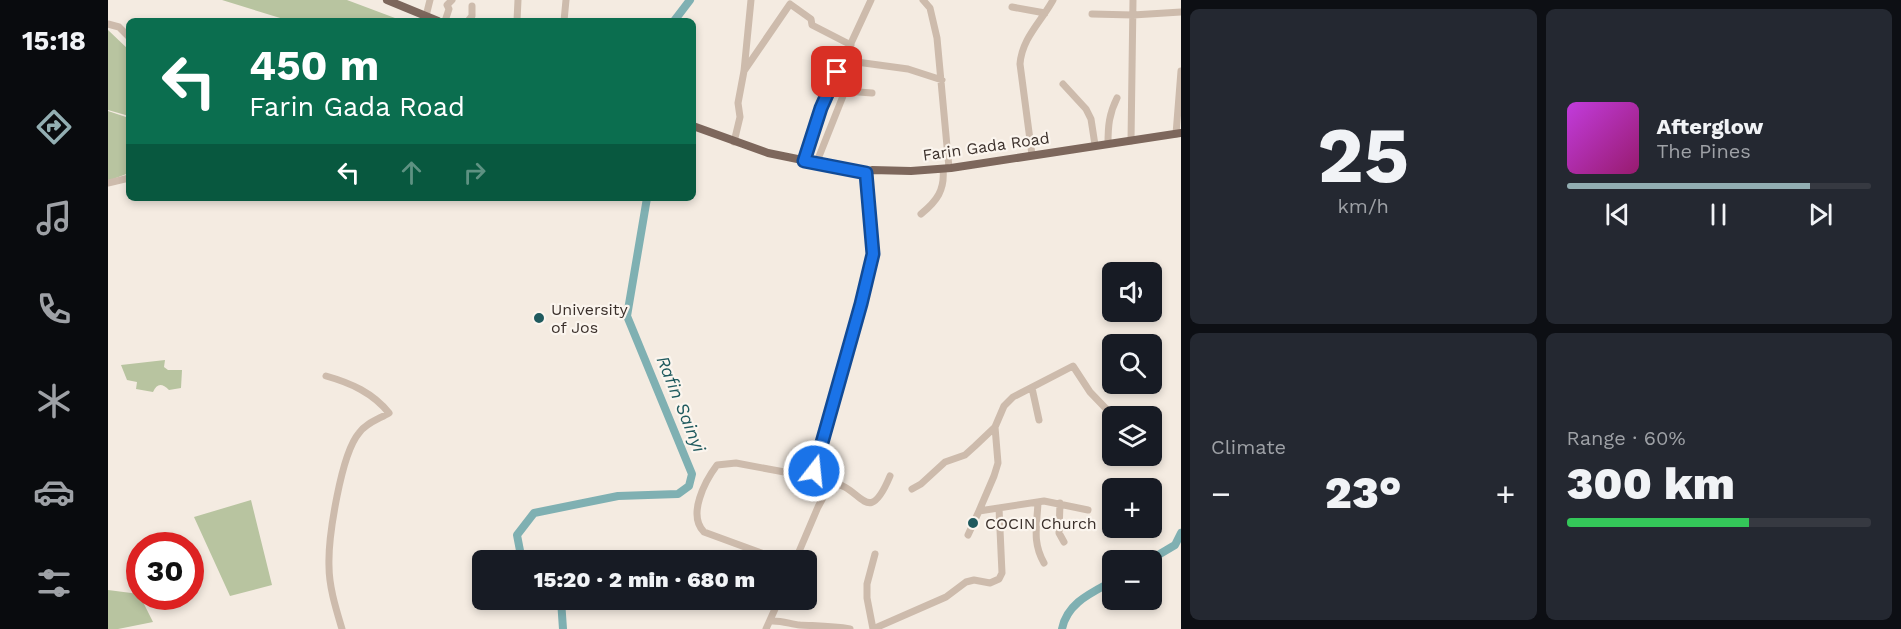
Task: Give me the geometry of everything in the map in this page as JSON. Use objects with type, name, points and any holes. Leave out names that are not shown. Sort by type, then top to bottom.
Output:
[{"type":"main road","points":[[387,0],[431,18]]},
{"type":"main road","name":"Farin Gada Road","points":[[696,127],[768,153],[866,173],[872,170],[946,168],[1178,134]]},
{"type":"street","points":[[426,16],[430,0]]},
{"type":"street","points":[[446,18],[449,9],[447,5],[452,0]]},
{"type":"street","points":[[517,18],[518,0]]},
{"type":"street","points":[[564,18],[566,0]]},
{"type":"street","points":[[734,142],[738,131],[740,91],[751,0]]},
{"type":"street","points":[[804,161],[821,108],[871,0]]},
{"type":"street","points":[[921,214],[941,194],[946,168],[942,80],[937,38],[930,8],[923,0]]},
{"type":"street","points":[[1032,155],[1020,64],[1021,53],[1028,37],[1053,0]]},
{"type":"street","points":[[1131,141],[1133,0]]},
{"type":"street","points":[[744,71],[790,4],[811,19],[812,25],[851,45]]},
{"type":"street","points":[[470,18],[472,6]]},
{"type":"street","points":[[1012,7],[1044,13]]},
{"type":"street","points":[[1092,14],[1133,15],[1181,12]]},
{"type":"street","points":[[108,24],[119,27],[126,34]]},
{"type":"street","points":[[842,60],[908,69],[942,80]]},
{"type":"street","points":[[1178,134],[1181,71]]},
{"type":"street","points":[[1063,84],[1086,109],[1091,119],[1095,145]]},
{"type":"street","points":[[816,164],[845,91],[872,93]]},
{"type":"street","points":[[1108,144],[1107,125],[1116,98]]},
{"type":"street","points":[[753,550],[704,532],[697,518],[699,499],[710,474],[717,465],[736,463],[806,476],[814,471],[873,254],[866,173]]},
{"type":"street","points":[[108,183],[126,179]]},
{"type":"street","points":[[912,489],[921,484],[945,462],[965,455],[995,428],[1009,401],[1073,366],[1089,392],[1103,406]]},
{"type":"street","points":[[326,376],[361,389],[379,401],[389,413],[367,424],[358,433],[341,479],[329,552],[329,569],[334,601],[342,629]]},
{"type":"street","points":[[1032,388],[1040,420]]},
{"type":"street","points":[[968,535],[998,464],[995,428]]},
{"type":"street","points":[[800,550],[831,483],[839,484],[865,501],[875,502],[879,500],[890,476]]},
{"type":"street","points":[[979,511],[1038,502],[1060,503],[1088,510]]},
{"type":"street","points":[[1038,502],[1036,543],[1037,551],[1044,563]]},
{"type":"street","points":[[1060,503],[1059,533],[1064,542]]},
{"type":"street","points":[[875,554],[867,584],[873,629],[946,597],[966,582],[974,580],[990,583],[999,579],[1002,573],[999,508]]},
{"type":"street","points":[[766,629],[775,610]]},
{"type":"street","points":[[771,621],[799,625],[830,625],[850,629]]},
{"type":"green space","points":[[222,0],[347,0],[395,18],[280,18]]},
{"type":"green space","points":[[108,30],[126,47],[126,115],[108,110]]},
{"type":"green space","points":[[108,111],[126,117],[126,174],[108,181]]},
{"type":"green space","points":[[165,360],[164,367],[168,370],[182,370],[181,388],[169,390],[160,385],[153,392],[136,389],[137,382],[127,380],[121,365]]},
{"type":"green space","points":[[251,500],[272,585],[230,596],[204,539],[204,532],[201,532],[194,517]]},
{"type":"green space","points":[[108,590],[126,592],[126,610],[147,610],[153,622],[118,629],[108,629]]},
{"type":"waterway","name":"Rafin Sainyi","points":[[676,18],[690,0]]},
{"type":"waterway","name":"Rafin Sainyi","points":[[520,550],[517,535],[534,513],[618,496],[678,494],[689,486],[692,474],[627,316],[646,201]]},
{"type":"waterway","points":[[1162,553],[1175,545],[1181,533]]},
{"type":"waterway","points":[[1062,629],[1069,612],[1081,600],[1102,587]]},
{"type":"waterway","name":"Rafin Sainyi","points":[[562,610],[563,629]]},
{"type":"place","name":"University of Jos","points":[[539,318]]},
{"type":"place","name":"COCIN Church","points":[[973,523]]},
{"type":"route","points":[[814,471],[873,254],[866,173],[804,161],[821,108],[837,72]]}]
